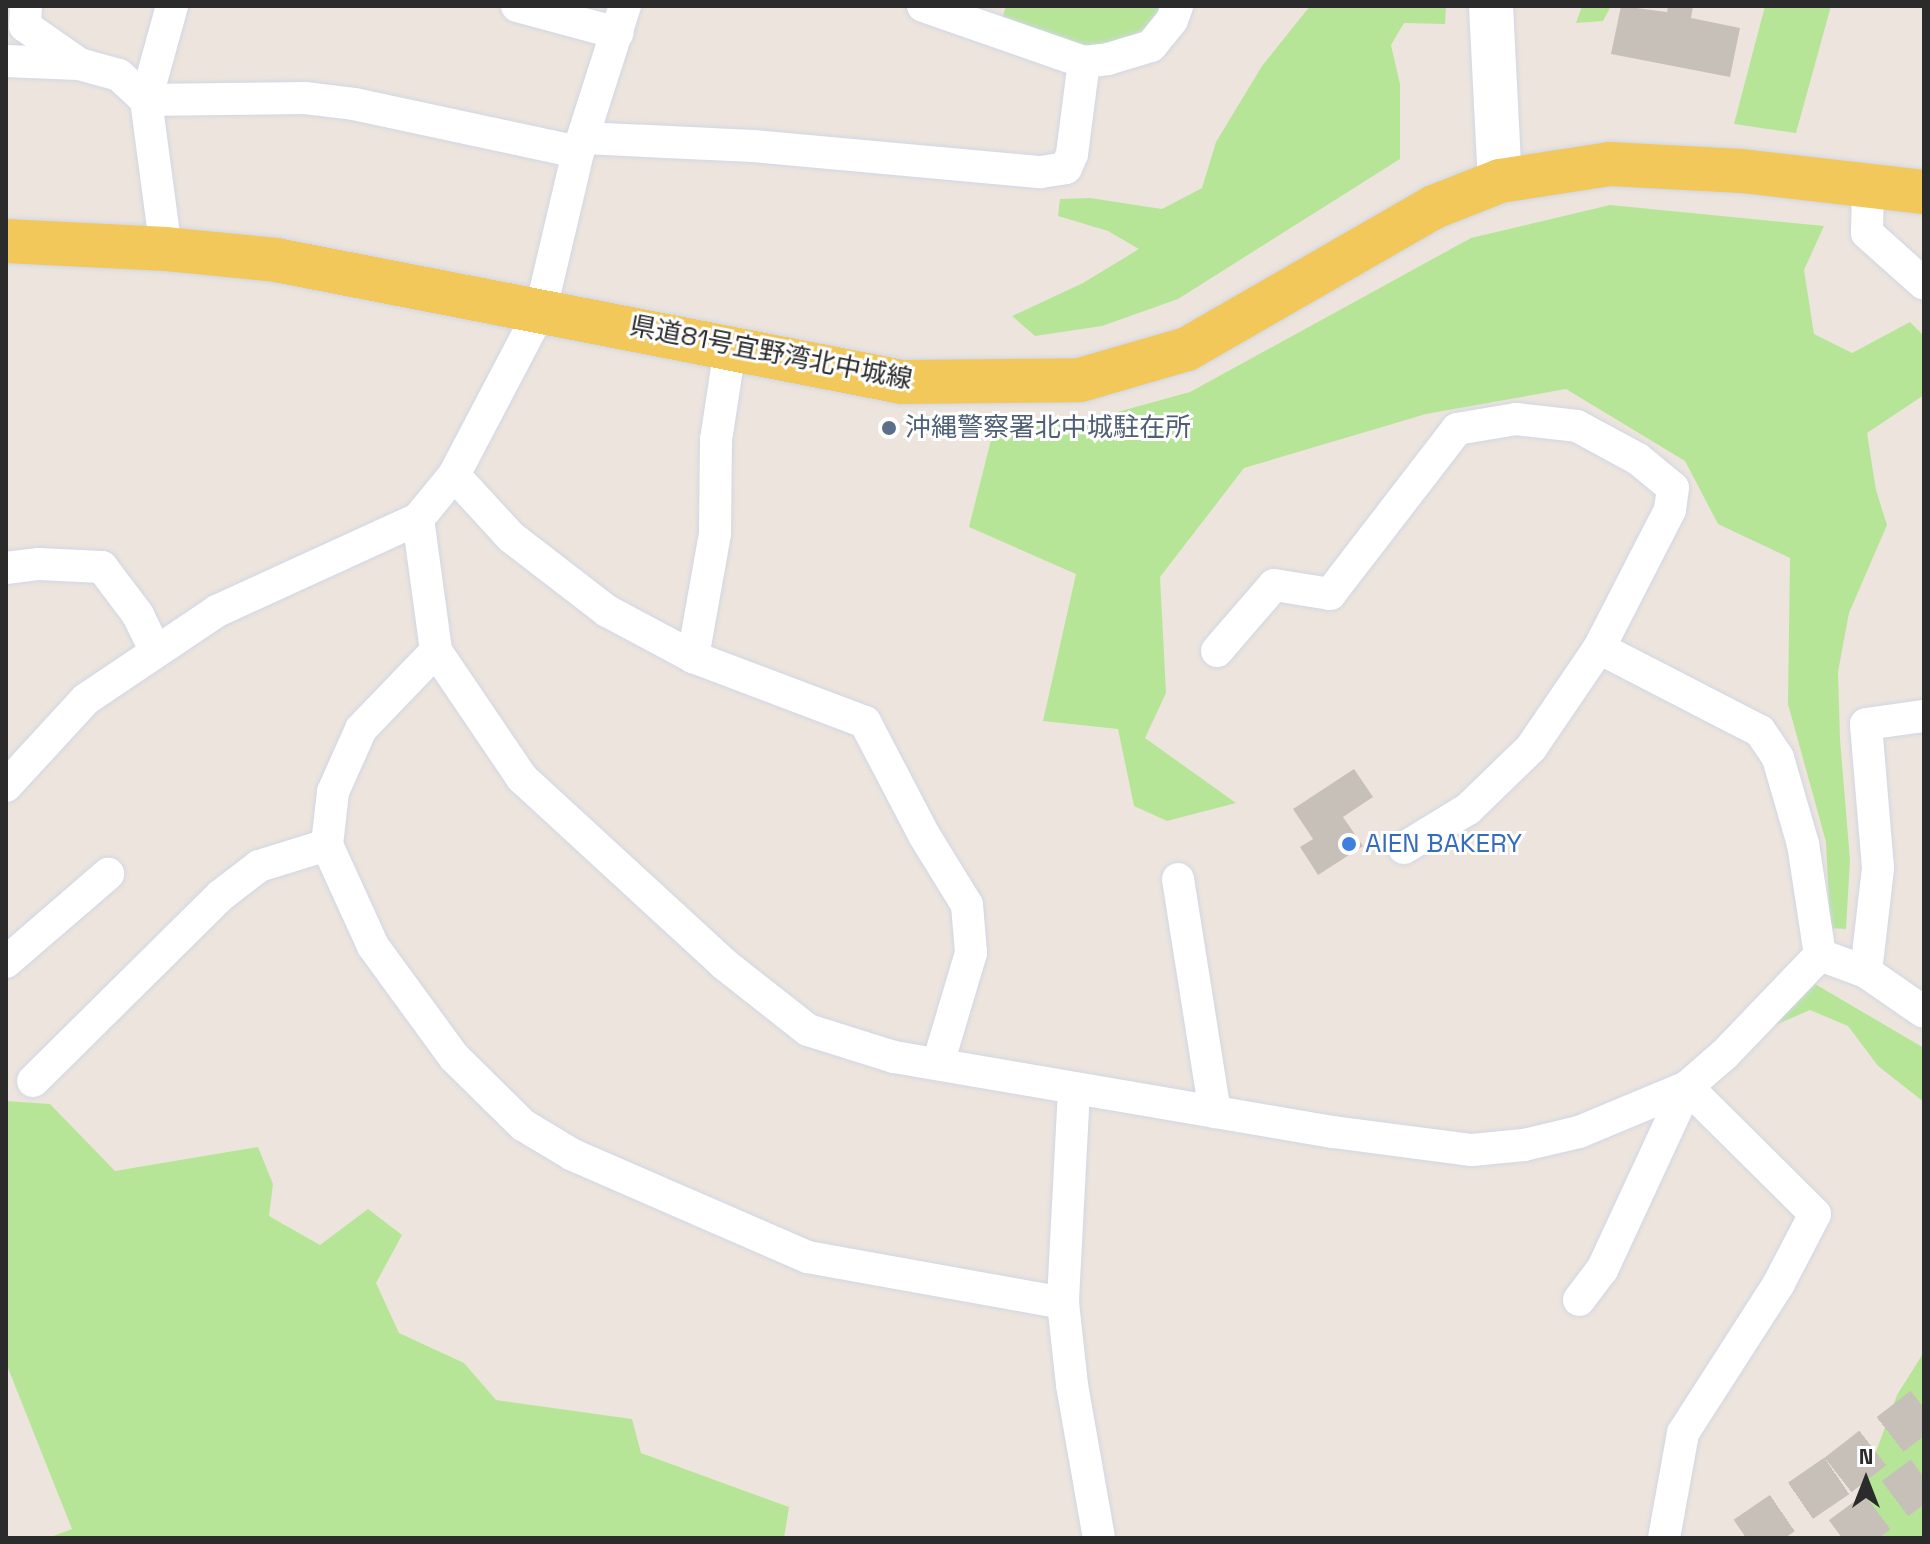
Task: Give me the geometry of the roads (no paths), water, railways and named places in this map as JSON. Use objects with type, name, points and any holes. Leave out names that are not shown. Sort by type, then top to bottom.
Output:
[{"type":"main road","name":"県道81号宜野湾北中城線","points":[[6,241],[166,249],[276,260],[541,309],[902,382],[1080,380],[1187,349],[1434,207],[1500,181],[1610,164],[1742,171],[1924,192]]},
{"type":"street","points":[[26,6],[25,26],[79,64]]},
{"type":"street","points":[[166,249],[146,100],[172,6]]},
{"type":"street","points":[[6,786],[86,699],[217,611],[418,519],[454,475],[541,309],[581,145],[621,20],[517,6]]},
{"type":"street","points":[[923,6],[1084,62],[1108,59],[1151,46],[1172,20],[1177,6]]},
{"type":"street","points":[[1491,6],[1500,181]]},
{"type":"street","points":[[6,61],[79,64],[119,75],[146,100],[305,98],[581,145],[753,146],[1041,172],[1066,168],[1072,154],[1084,62]]},
{"type":"street","points":[[1868,186],[1867,233],[1924,284]]},
{"type":"street","points":[[693,657],[715,534],[716,440],[730,348]]},
{"type":"street","points":[[1217,651],[1274,585],[1330,594],[1457,429],[1516,419],[1577,426],[1638,459],[1673,488],[1670,510],[1599,648],[1531,748],[1468,809],[1404,848]]},
{"type":"street","points":[[454,475],[511,537],[607,611],[693,657],[865,722],[924,835],[967,905],[971,953],[938,1064]]},
{"type":"street","points":[[418,519],[436,651],[522,778],[724,964],[808,1030],[894,1057],[1074,1090],[1472,1150],[1524,1145],[1579,1132],[1687,1087],[1725,1054],[1820,955]]},
{"type":"street","points":[[6,568],[39,564],[102,567],[138,615],[156,652]]},
{"type":"street","points":[[1599,648],[1760,731],[1778,758],[1803,844],[1820,955]]},
{"type":"street","points":[[436,651],[361,729],[333,792],[327,845],[373,946],[454,1057],[523,1125],[587,1162],[808,1257],[1063,1303]]},
{"type":"street","points":[[1866,972],[1878,868],[1866,724],[1924,716]]},
{"type":"street","points":[[33,1081],[220,896],[259,866],[327,845]]},
{"type":"street","points":[[6,962],[108,874]]},
{"type":"street","points":[[1178,879],[1215,1112]]},
{"type":"street","points":[[1820,955],[1866,972],[1924,1012]]},
{"type":"street","points":[[1579,1300],[1602,1270],[1687,1087]]},
{"type":"street","points":[[1664,1538],[1683,1433],[1778,1285],[1815,1214],[1687,1087]]},
{"type":"street","points":[[1074,1090],[1063,1303],[1072,1385],[1099,1538]]},
{"type":"tunnel","points":[[1746,1538],[1838,1475],[1924,1408]]},
{"type":"tunnel","points":[[1842,1538],[1924,1477]]},
{"type":"place","name":"沖縄警察署北中城駐在所","points":[[889,428]]},
{"type":"place","name":"AIEN BAKERY","points":[[1349,844]]}]
